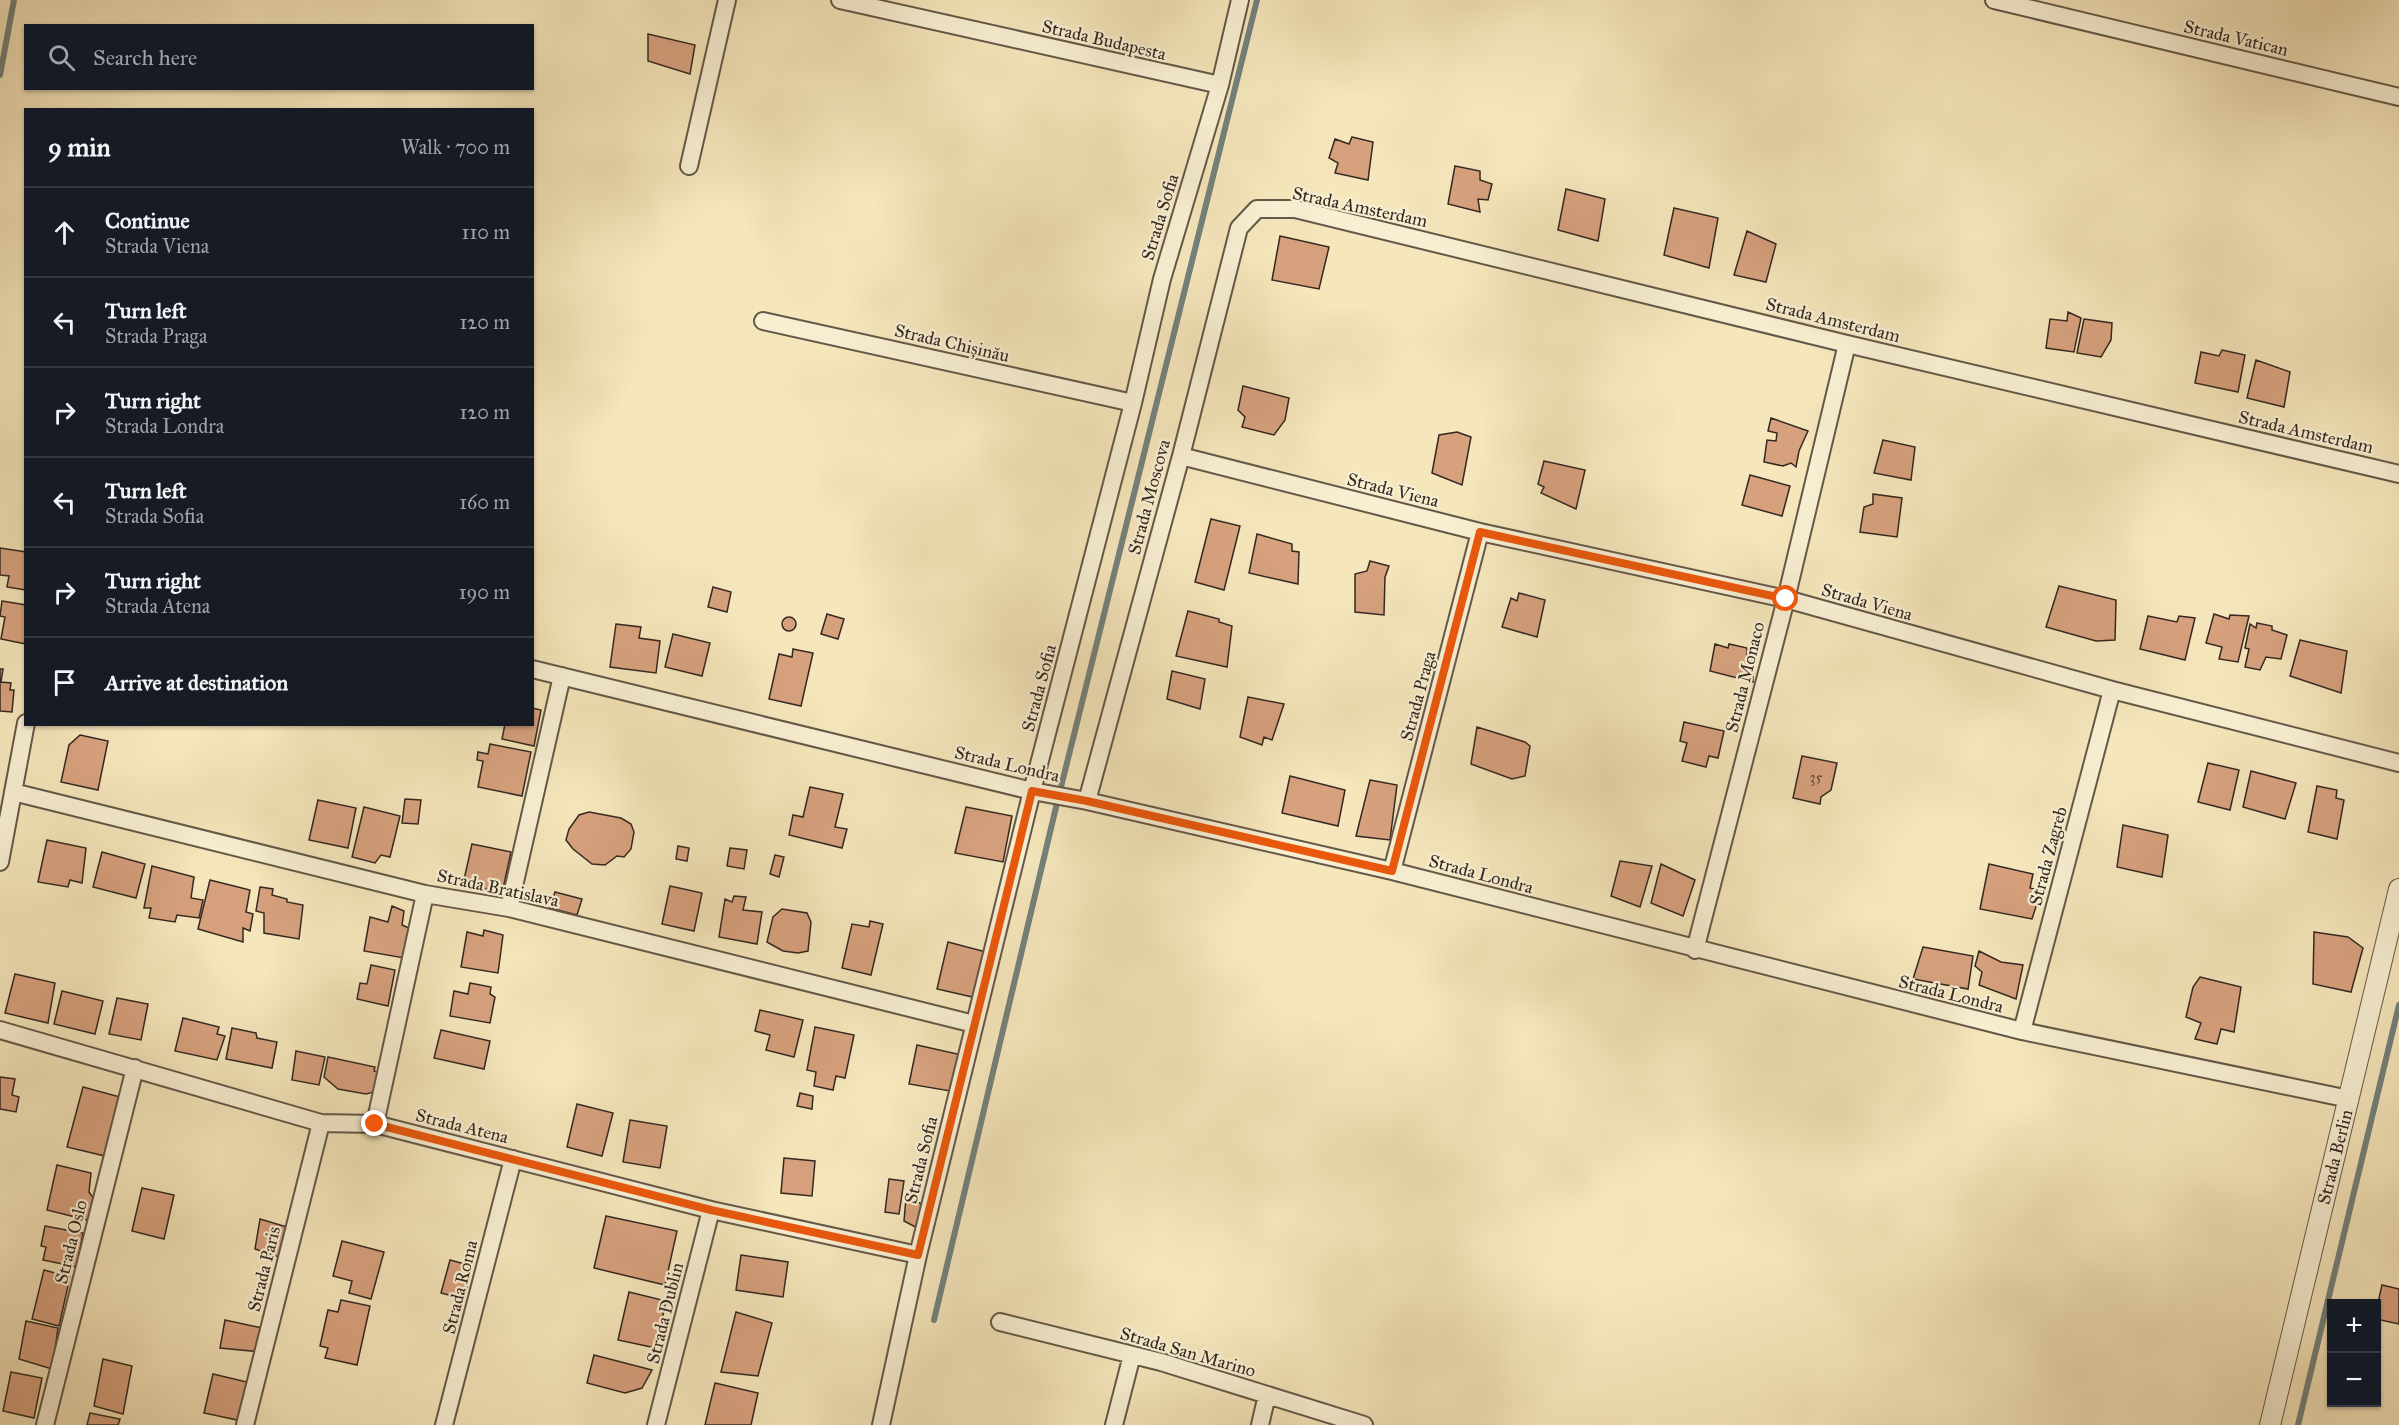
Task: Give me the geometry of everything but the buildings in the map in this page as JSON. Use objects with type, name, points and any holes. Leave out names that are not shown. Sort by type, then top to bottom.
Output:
[{"type":"street","points":[[689,166],[727,0]]},
{"type":"street","name":"Strada Budapesta","points":[[840,0],[1220,86]]},
{"type":"street","name":"Strada Sofia","points":[[881,1425],[918,1255],[975,1024],[1040,792],[1162,279],[1220,86],[1240,0]]},
{"type":"street","name":"Strada Vatican","points":[[1994,0],[2399,97]]},
{"type":"street","name":"Strada Amsterdam","points":[[1257,209],[1295,209],[1847,344],[2399,474]]},
{"type":"street","name":"Strada Moscova","points":[[1079,800],[1181,456],[1239,228],[1257,209]]},
{"type":"street","name":"Strada Chișinău","points":[[763,321],[1133,403]]},
{"type":"street","name":"Strada Monaco","points":[[1695,950],[1786,599],[1847,344]]},
{"type":"street","name":"Strada Viena","points":[[1181,456],[1480,532],[1786,599],[2112,690],[2399,763]]},
{"type":"street","name":"Strada Praga","points":[[1392,871],[1480,532]]},
{"type":"street","name":"Strada Londra","points":[[534,669],[1040,792],[1392,871],[1695,950],[2022,1031],[2349,1099]]},
{"type":"street","points":[[509,908],[562,676]]},
{"type":"street","name":"Strada Zagreb","points":[[2022,1031],[2112,690]]},
{"type":"street","points":[[0,862],[25,726]]},
{"type":"street","name":"Strada Bratislava","points":[[13,792],[425,894],[509,908],[975,1024]]},
{"type":"street","name":"Strada Berlin","points":[[2270,1425],[2399,889]]},
{"type":"street","points":[[375,1124],[425,894]]},
{"type":"street","name":"Strada Atena","points":[[0,1030],[321,1123],[375,1124],[711,1210],[918,1255]]},
{"type":"street","name":"Strada Oslo","points":[[45,1425],[135,1068]]},
{"type":"street","name":"Strada Paris","points":[[245,1425],[321,1123]]},
{"type":"street","name":"Strada Roma","points":[[444,1425],[513,1159]]},
{"type":"street","name":"Strada Dublin","points":[[656,1425],[711,1210]]},
{"type":"street","name":"Strada San Marino","points":[[1000,1322],[1132,1355],[1364,1425]]},
{"type":"street","points":[[1114,1425],[1132,1355]]},
{"type":"street","points":[[1260,1425],[1267,1395]]},
{"type":"waterway","points":[[0,75],[14,0]]},
{"type":"waterway","points":[[934,1320],[1057,803],[1257,0]]},
{"type":"waterway","points":[[2298,1425],[2399,1005]]},
{"type":"route","points":[[375,1124],[711,1210],[918,1255],[1032,791],[1087,801],[1392,871],[1480,532],[1786,599]]}]
